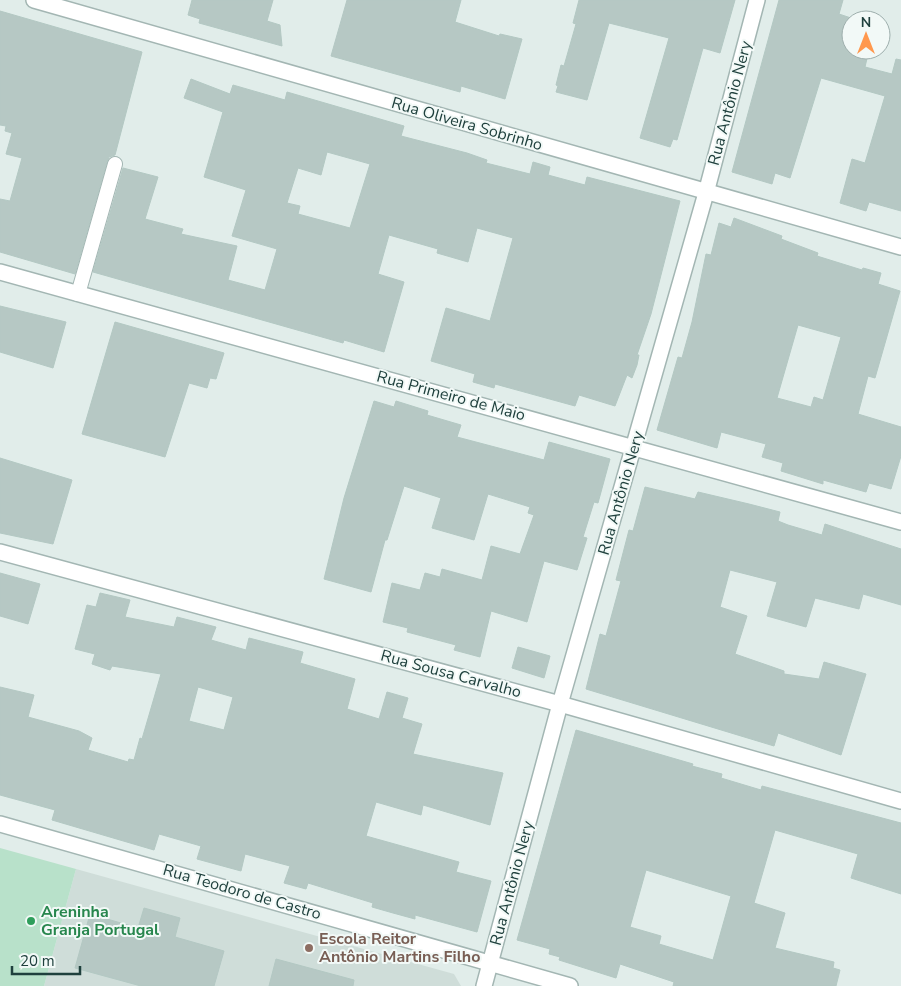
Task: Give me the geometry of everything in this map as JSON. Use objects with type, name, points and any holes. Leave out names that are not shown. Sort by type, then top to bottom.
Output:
[{"type":"street","name":"Rua Oliveira Sobrinho","points":[[34,0],[901,247]]},
{"type":"street","name":"Rua Antônio Nery","points":[[484,986],[560,704],[706,193],[757,0]]},
{"type":"street","name":"Rua Primeiro de Maio","points":[[0,272],[634,446],[901,522]]},
{"type":"street","name":"Rua Sousa Carvalho","points":[[0,552],[560,704],[901,801]]},
{"type":"street","name":"Rua Teodoro de Castro","points":[[0,824],[570,986]]},
{"type":"lane","points":[[78,294],[115,164]]},
{"type":"shaded area","points":[[76,869],[454,974],[461,986],[44,986]]},
{"type":"green space","name":"Areninha Granja Portugal","points":[[0,848],[76,869],[44,986],[0,986]]},
{"type":"building","points":[[192,0],[273,0],[267,21],[280,25],[282,46],[199,23],[200,19],[188,15]]},
{"type":"building","points":[[347,0],[461,0],[455,22],[499,36],[500,34],[522,39],[505,99],[461,86],[460,92],[331,56]]},
{"type":"building","points":[[579,0],[735,0],[720,53],[703,48],[677,140],[673,139],[670,147],[640,138],[669,38],[609,23],[587,100],[556,92],[561,65],[564,66],[576,24],[573,23]]},
{"type":"building","points":[[779,0],[843,0],[839,14],[841,15],[841,60],[867,60],[865,67],[892,74],[896,59],[901,60],[901,211],[869,202],[866,211],[840,203],[852,159],[865,163],[885,96],[821,78],[790,178],[775,173],[772,184],[732,172]]},
{"type":"building","points":[[0,11],[142,52],[115,155],[109,157],[107,162],[75,274],[0,252],[0,199],[10,201],[22,158],[6,154],[12,133],[5,131],[6,126],[0,125]]},
{"type":"building","points":[[191,79],[230,94],[233,85],[285,100],[287,92],[404,126],[401,136],[467,153],[487,160],[486,163],[530,174],[533,162],[550,167],[548,175],[585,185],[587,177],[680,201],[651,314],[637,355],[639,355],[637,365],[632,378],[627,375],[615,406],[579,395],[575,406],[495,384],[494,388],[473,382],[475,374],[431,361],[446,308],[490,321],[513,238],[477,228],[468,262],[437,253],[438,249],[389,235],[378,274],[404,282],[384,352],[344,340],[343,343],[93,272],[123,168],[158,177],[145,219],[183,229],[181,234],[237,246],[228,280],[265,290],[277,249],[232,236],[246,190],[204,177],[223,112],[184,98]],"holes":[[[327,152],[370,164],[350,228],[298,214],[300,206],[287,203],[298,168],[321,175]]]},
{"type":"building","points":[[734,218],[782,236],[781,239],[818,253],[817,256],[862,270],[863,268],[881,273],[878,284],[900,291],[875,378],[868,376],[858,414],[901,427],[901,456],[891,489],[869,483],[866,492],[823,480],[823,484],[781,471],[783,463],[762,457],[766,444],[721,432],[717,448],[657,430],[678,357],[682,358],[692,322],[706,254],[711,255],[719,223],[731,227]],"holes":[[[798,325],[841,337],[823,400],[814,397],[811,407],[777,398]]]},
{"type":"building","points":[[0,306],[66,322],[53,368],[0,352]]},
{"type":"building","points":[[115,322],[224,353],[216,379],[210,378],[207,388],[189,383],[165,457],[82,434]]},
{"type":"building","points":[[374,401],[394,407],[396,401],[428,411],[427,415],[461,425],[457,437],[544,460],[549,442],[610,459],[598,503],[594,502],[583,537],[587,538],[577,570],[544,561],[527,622],[491,611],[480,657],[454,650],[456,645],[407,632],[408,628],[383,622],[392,583],[420,590],[425,573],[440,577],[442,569],[482,580],[491,546],[520,554],[534,515],[528,513],[530,507],[488,494],[474,540],[432,528],[441,498],[404,486],[387,540],[385,540],[371,592],[324,579],[344,498]]},
{"type":"building","points":[[0,458],[72,480],[53,544],[0,533]]},
{"type":"building","points":[[645,487],[695,499],[698,492],[749,504],[780,512],[778,521],[788,525],[822,535],[825,524],[901,549],[901,605],[863,594],[859,609],[815,598],[806,627],[767,616],[777,582],[730,570],[720,607],[747,616],[735,654],[784,671],[784,674],[819,679],[824,662],[866,674],[841,755],[778,733],[774,746],[586,689],[600,634],[606,636],[621,581],[616,580],[629,530],[633,531]]},
{"type":"building","points":[[0,573],[40,584],[28,624],[0,616]]},
{"type":"building","points":[[100,593],[130,600],[125,617],[174,627],[177,617],[216,627],[211,640],[246,650],[249,638],[303,652],[300,663],[355,679],[347,709],[379,719],[387,692],[408,698],[402,718],[422,724],[413,754],[503,773],[490,825],[423,805],[421,815],[376,802],[366,836],[459,862],[456,872],[491,881],[477,932],[415,915],[415,919],[372,907],[373,903],[308,883],[306,889],[284,883],[290,866],[245,854],[241,871],[197,859],[201,846],[159,834],[154,850],[52,820],[55,810],[0,795],[0,687],[34,695],[28,717],[79,731],[92,738],[88,750],[128,762],[129,759],[134,760],[161,674],[112,666],[110,670],[92,664],[95,654],[75,649],[87,605],[96,607]],"holes":[[[198,687],[233,697],[224,730],[189,721]]]},
{"type":"building","points":[[518,647],[550,656],[544,678],[512,668]]},
{"type":"building","points":[[576,730],[693,764],[692,766],[722,774],[721,778],[761,790],[762,786],[901,823],[901,894],[851,878],[858,854],[775,830],[754,903],[785,913],[775,948],[834,962],[833,968],[840,970],[836,986],[673,986],[674,982],[620,964],[616,978],[559,960],[560,957],[549,954],[550,949],[517,940]],"holes":[[[646,870],[731,896],[713,960],[659,944],[661,936],[630,927]]]},
{"type":"building","points":[[144,908],[180,918],[175,937],[224,951],[214,986],[141,986],[75,968],[90,914],[138,928]]},
{"type":"building","points":[[276,959],[354,980],[353,986],[269,986]]},
{"type":"place","name":"Areninha Granja Portugal","points":[[31,921]]},
{"type":"place","name":"Escola Reitor Antônio Martins Filho","points":[[309,948]]}]
